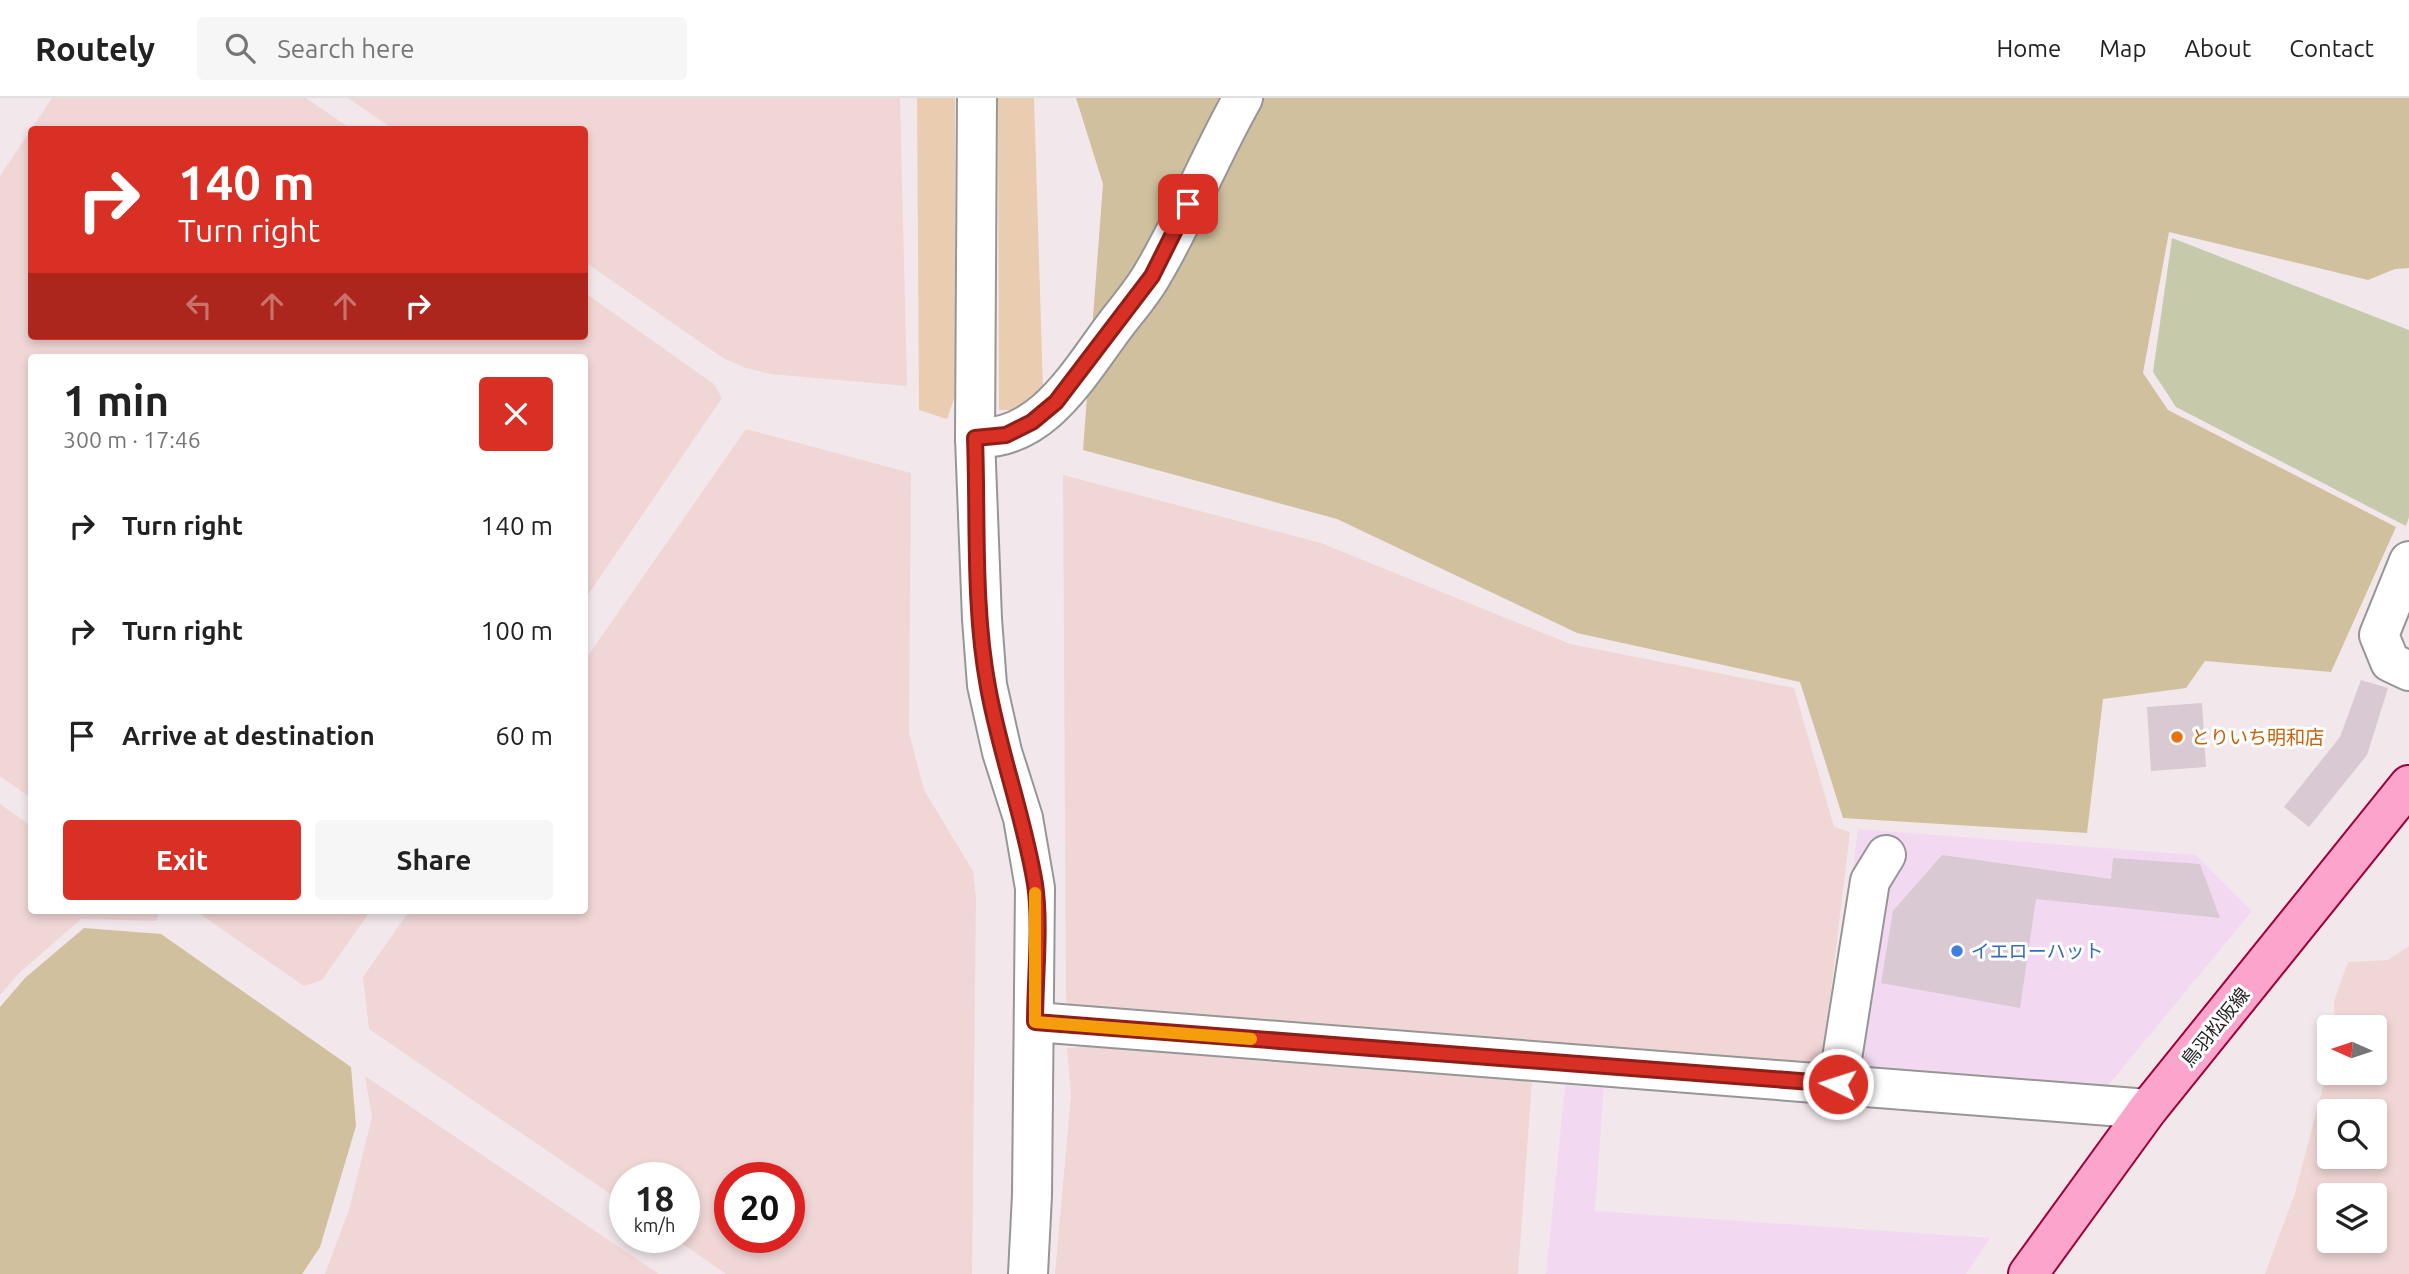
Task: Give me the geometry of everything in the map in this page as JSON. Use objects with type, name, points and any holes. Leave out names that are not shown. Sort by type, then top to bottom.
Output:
[{"type":"main road","name":"鳥羽松阪線","points":[[2028,1274],[2148,1109],[2409,785]]},
{"type":"street","points":[[977,98],[975,438],[981,606],[988,685],[1002,752],[1023,818],[1035,888],[1032,1195],[1028,1274]]},
{"type":"street","points":[[975,438],[1006,435],[1032,422],[1056,402],[1078,376],[1152,276],[1242,98]]},
{"type":"street","points":[[2409,561],[2379,635],[2390,662],[2409,671]]},
{"type":"street","points":[[1838,1084],[1870,881],[1886,855]]},
{"type":"street","points":[[1035,1022],[2148,1109]]},
{"type":"shaded area","points":[[52,98],[306,98],[347,126],[33,126]]},
{"type":"shaded area","points":[[348,98],[900,98],[907,386],[770,374],[746,368],[723,358],[588,264],[588,126],[389,126]]},
{"type":"shaded area","points":[[917,98],[955,98],[955,396],[947,419],[919,410]]},
{"type":"shaded area","points":[[998,98],[1034,98],[1043,389],[1018,410],[999,410]]},
{"type":"shaded area","points":[[1076,98],[2409,98],[2409,268],[2395,269],[2368,280],[2169,232],[2143,373],[2168,410],[2396,527],[2331,672],[2205,661],[2186,688],[2103,699],[2087,833],[1843,818],[1800,682],[1577,633],[1337,519],[1083,450],[1103,184]]},
{"type":"shaded area","points":[[28,134],[28,340],[588,340],[588,295],[714,384],[722,398],[588,595],[588,354],[28,354],[28,796],[0,776],[0,176]]},
{"type":"shaded area","points":[[746,429],[911,473],[909,733],[924,790],[973,871],[976,898],[972,1274],[726,1274],[696,1253],[700,1253],[700,1162],[609,1162],[609,1193],[369,1029],[363,977],[407,914],[588,914],[588,656]]},
{"type":"shaded area","points":[[1063,475],[1321,543],[1570,644],[1794,688],[1834,827],[1850,832],[1822,1065],[1079,1008],[1066,1002]]},
{"type":"shaded area","points":[[0,804],[28,824],[28,914],[159,914],[156,921],[81,919],[18,974],[0,995]]},
{"type":"shaded area","points":[[1858,829],[2196,855],[2252,911],[2102,1093],[1826,1071]]},
{"type":"shaded area","points":[[200,914],[368,914],[322,980],[304,986]]},
{"type":"shaded area","points":[[84,928],[161,934],[351,1067],[356,1126],[320,1247],[302,1274],[0,1274],[0,1007],[25,978]]},
{"type":"shaded area","points":[[2409,946],[2409,1274],[2265,1274],[2295,1193],[2317,1110],[2317,1169],[2387,1169],[2387,1099],[2320,1099],[2323,1085],[2387,1085],[2387,1015],[2335,1015],[2334,1001],[2348,962],[2388,960]]},
{"type":"shaded area","points":[[1111,1045],[1532,1081],[1518,1274],[1055,1274],[1071,1095],[1067,1048]]},
{"type":"shaded area","points":[[365,1076],[609,1240],[609,1253],[628,1253],[659,1274],[325,1274],[349,1210],[372,1117]]},
{"type":"shaded area","points":[[1565,1085],[1604,1088],[1595,1211],[1990,1238],[1966,1274],[1546,1274]]},
{"type":"green space","points":[[2172,238],[2409,330],[2409,517],[2406,526],[2176,407],[2153,372]]},
{"type":"building","points":[[2361,680],[2388,688],[2367,755],[2309,827],[2284,807],[2340,737]]},
{"type":"building","name":"とりいち明和店","points":[[2202,703],[2206,767],[2151,771],[2147,707]]},
{"type":"building","name":"イエローハット","points":[[1942,855],[2111,879],[2113,858],[2200,864],[2220,918],[2036,899],[2020,1008],[1881,983],[1893,911]]},
{"type":"slow traffic","points":[[1035,893],[1035,1022],[1251,1039]]},
{"type":"place","name":"とりいち明和店","points":[[2177,737]]},
{"type":"place","name":"イエローハット","points":[[1957,951]]},
{"type":"route","points":[[1188,204],[1152,276],[1056,402],[1032,422],[1006,435],[990,439],[975,438],[982,619],[988,685],[1002,752],[1023,818],[1035,888],[1035,1022],[1838,1084]]}]
